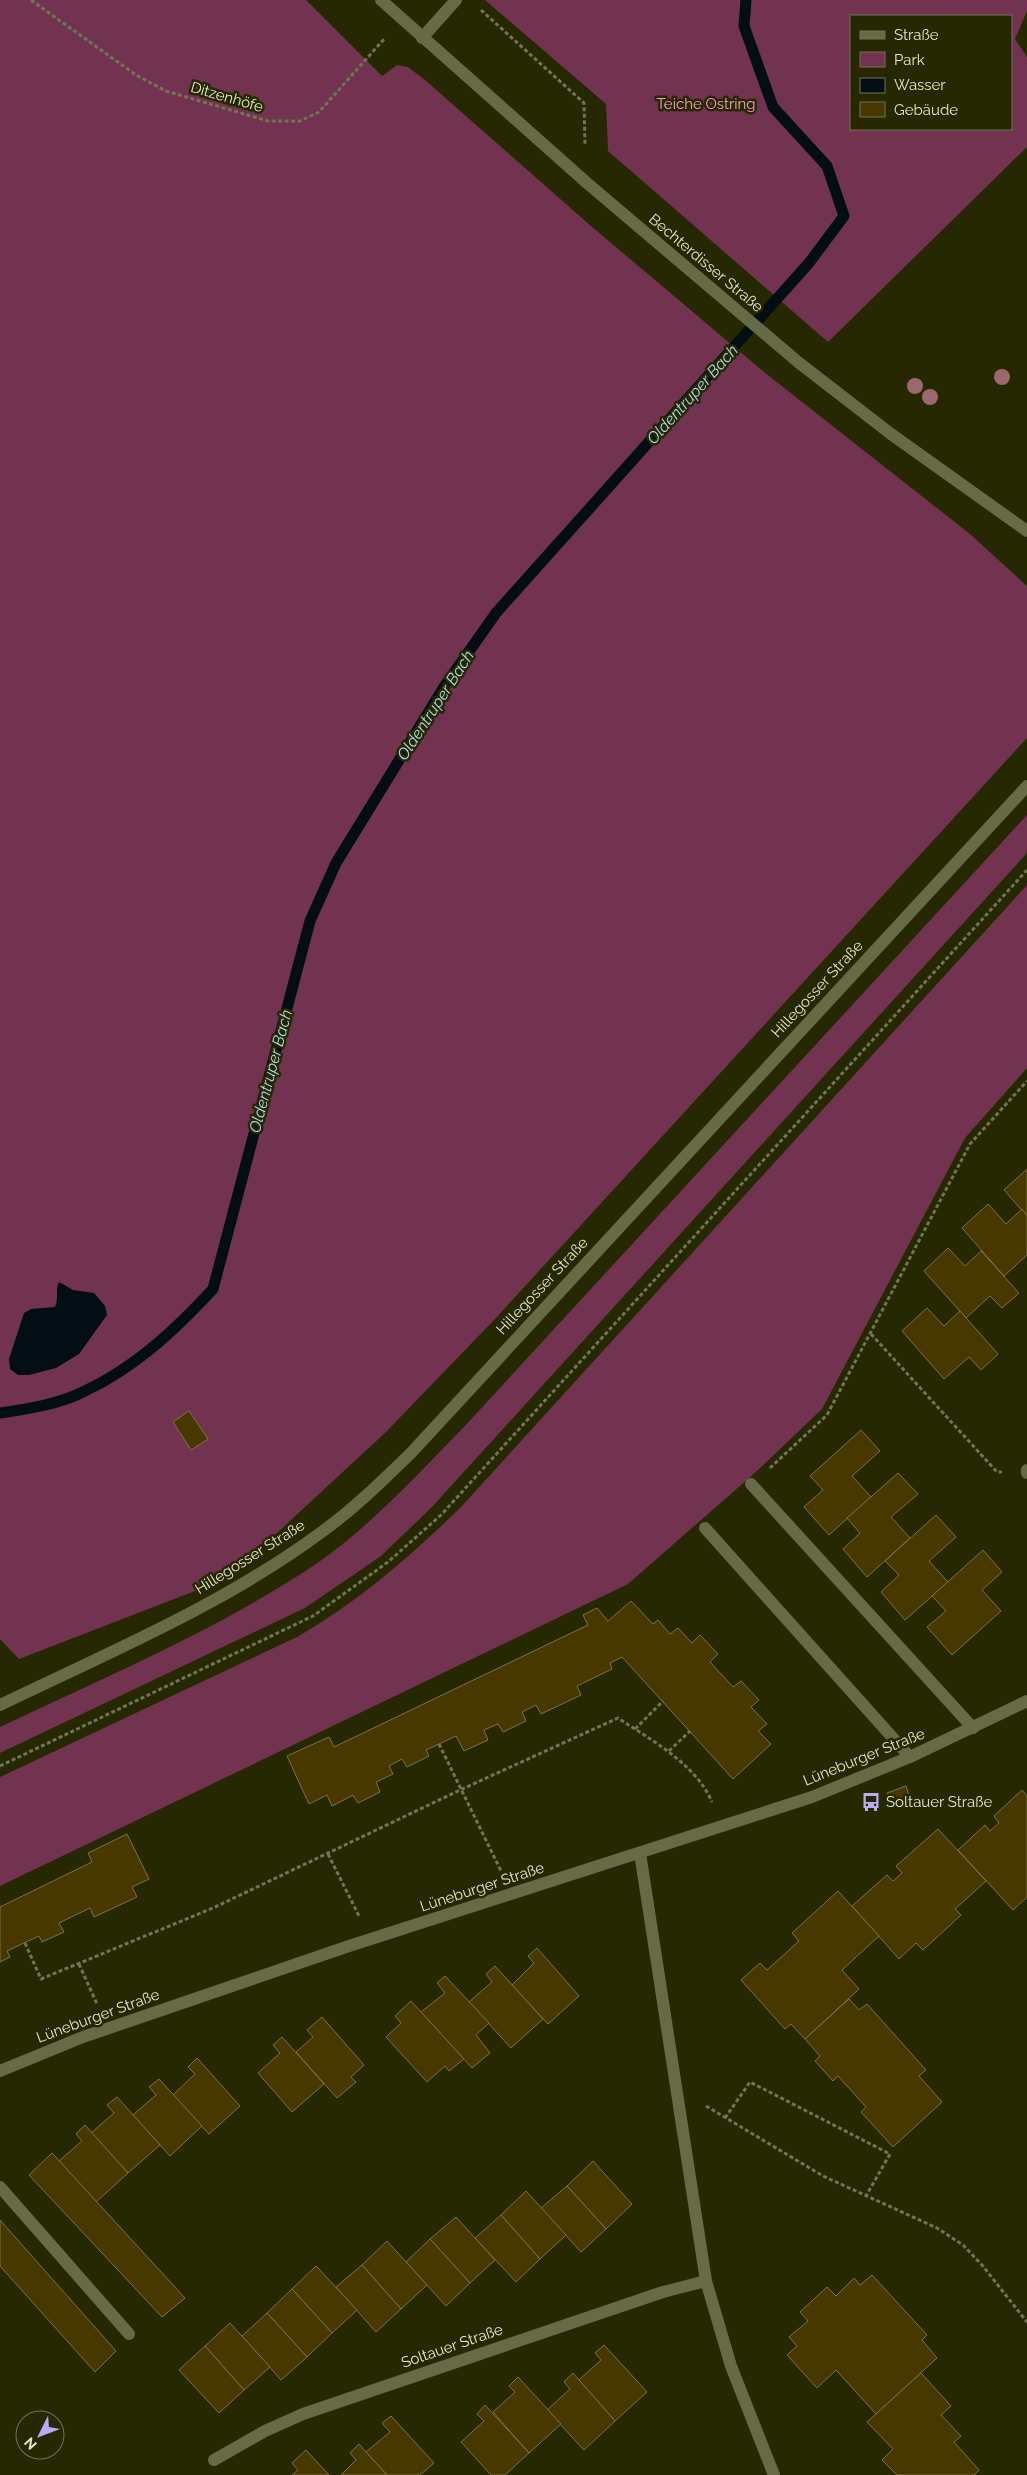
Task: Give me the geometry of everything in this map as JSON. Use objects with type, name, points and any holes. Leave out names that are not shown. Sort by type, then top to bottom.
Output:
[{"type":"street","name":"Bechterdisser Straße","points":[[381,0],[587,183],[798,362],[891,434],[1027,531]]},
{"type":"street","points":[[422,38],[456,0]]},
{"type":"street","name":"Hillegosser Straße","points":[[0,1705],[231,1591],[324,1530],[364,1498],[411,1453],[1027,786]]},
{"type":"street","points":[[751,1484],[972,1728]]},
{"type":"street","points":[[705,1528],[910,1757]]},
{"type":"street","name":"Lüneburger Straße","points":[[0,2071],[109,2029],[368,1940],[812,1797],[910,1757],[1027,1701]]},
{"type":"street","points":[[640,1853],[706,2281],[731,2366],[774,2475]]},
{"type":"street","points":[[0,2187],[129,2334]]},
{"type":"street","name":"Soltauer Straße","points":[[214,2460],[265,2431],[303,2414],[663,2292],[706,2281]]},
{"type":"path","name":"Ditzenhöfe","points":[[31,0],[136,75],[166,91],[268,121],[300,121],[319,112],[402,20]]},
{"type":"path","points":[[476,6],[584,103],[587,183]]},
{"type":"path","points":[[0,1766],[313,1616],[388,1562],[441,1514],[1027,870]]},
{"type":"path","points":[[751,1484],[827,1416],[970,1144],[1027,1081]]},
{"type":"path","points":[[871,1334],[997,1472],[1026,1472]]},
{"type":"path","points":[[635,1729],[663,1701]]},
{"type":"path","points":[[25,1943],[41,1979],[213,1908],[460,1790],[618,1718],[669,1751],[707,1791],[722,1826]]},
{"type":"path","points":[[669,1751],[690,1731]]},
{"type":"path","points":[[439,1744],[460,1790],[497,1859],[510,1895]]},
{"type":"path","points":[[328,1854],[354,1905],[368,1940]]},
{"type":"path","points":[[79,1964],[109,2029]]},
{"type":"path","points":[[725,2118],[750,2082],[890,2154],[866,2196]]},
{"type":"path","points":[[678,2107],[705,2105],[823,2176],[937,2228],[963,2245],[982,2265],[1027,2322]]},
{"type":"green space","points":[[0,0],[306,0],[382,76],[397,65],[408,67],[425,80],[591,226],[764,372],[970,534],[1027,586],[1027,738],[495,1319],[386,1432],[277,1533],[213,1584],[19,1659],[0,1639]]},
{"type":"green space","name":"Teiche Ostring","points":[[485,0],[1027,0],[1027,11],[1015,39],[1027,57],[1027,147],[828,342],[608,151],[606,104]]},
{"type":"green space","points":[[1027,815],[1027,853],[431,1508],[381,1556],[305,1608],[0,1753],[0,1727],[159,1652],[238,1612],[313,1566],[373,1518],[463,1428]]},
{"type":"green space","points":[[1027,885],[1027,1068],[965,1138],[822,1409],[757,1471],[628,1584],[0,1886],[0,1777],[299,1636],[343,1608],[404,1560],[461,1507]]},
{"type":"water","points":[[59,1282],[73,1290],[94,1293],[105,1306],[107,1315],[79,1354],[56,1368],[29,1375],[18,1375],[10,1369],[9,1359],[24,1313],[31,1309],[55,1307]]},
{"type":"building","points":[[1027,1169],[1027,1216],[1004,1190]]},
{"type":"building","points":[[988,1204],[1006,1224],[1022,1209],[1027,1216],[1027,1255],[1004,1276],[962,1228]]},
{"type":"building","points":[[948,1248],[965,1266],[981,1251],[1019,1293],[1002,1308],[990,1296],[966,1318],[924,1271]]},
{"type":"building","points":[[927,1308],[944,1326],[960,1311],[998,1354],[981,1370],[969,1357],[944,1379],[902,1331]]},
{"type":"building","points":[[189,1411],[208,1439],[191,1450],[173,1422]]},
{"type":"building","points":[[861,1430],[880,1451],[852,1476],[871,1497],[829,1535],[804,1507],[823,1490],[810,1476]]},
{"type":"building","points":[[898,1473],[918,1494],[891,1517],[910,1538],[867,1577],[843,1549],[860,1533],[847,1518]]},
{"type":"building","points":[[936,1515],[956,1537],[929,1561],[948,1582],[905,1620],[881,1592],[899,1575],[885,1561]]},
{"type":"building","points":[[983,1550],[1002,1572],[982,1590],[1001,1611],[952,1655],[927,1627],[946,1611],[932,1596]]},
{"type":"building","points":[[631,1601],[653,1624],[658,1620],[670,1634],[678,1628],[692,1643],[700,1635],[718,1654],[710,1662],[733,1687],[741,1681],[759,1700],[751,1707],[767,1724],[758,1731],[771,1744],[733,1779],[622,1657],[610,1663],[612,1669],[577,1686],[581,1695],[541,1714],[536,1705],[522,1712],[526,1721],[503,1732],[498,1724],[484,1730],[488,1740],[464,1751],[456,1736],[426,1750],[429,1756],[407,1767],[402,1759],[389,1766],[393,1774],[376,1782],[380,1792],[358,1803],[353,1795],[332,1806],[327,1795],[309,1804],[287,1756],[329,1737],[334,1747],[588,1625],[583,1615],[597,1608],[608,1621]]},
{"type":"building","points":[[906,1786],[909,1795],[890,1802],[887,1793]]},
{"type":"building","points":[[1022,1790],[1027,1796],[1027,1897],[1013,1910],[958,1850],[985,1825],[990,1831],[999,1823],[994,1816]]},
{"type":"building","points":[[938,1829],[986,1881],[955,1909],[961,1915],[923,1950],[916,1943],[899,1959],[852,1906],[887,1875],[893,1881],[902,1873],[896,1866]]},
{"type":"building","points":[[127,1834],[149,1879],[132,1887],[137,1897],[94,1917],[90,1908],[59,1923],[64,1932],[42,1942],[39,1936],[7,1951],[10,1957],[0,1962],[0,1907],[92,1862],[88,1853]]},
{"type":"building","points":[[838,1891],[879,1936],[842,1970],[859,1989],[805,2039],[791,2024],[785,2029],[741,1980],[760,1963],[767,1970],[799,1941],[792,1933]]},
{"type":"building","points":[[537,1948],[579,1996],[548,2024],[512,1985],[534,1963],[528,1956]]},
{"type":"building","points":[[495,1966],[543,2019],[511,2048],[469,2002],[492,1982],[486,1974]]},
{"type":"building","points":[[445,1976],[489,2023],[476,2035],[490,2053],[472,2068],[421,2012],[445,1993],[437,1983]]},
{"type":"building","points":[[849,1999],[859,2010],[867,2004],[926,2070],[919,2076],[942,2102],[893,2147],[861,2112],[866,2107],[838,2076],[833,2081],[815,2061],[820,2056],[805,2039]]},
{"type":"building","points":[[411,2001],[464,2059],[449,2071],[445,2066],[427,2082],[386,2037],[401,2023],[395,2016]]},
{"type":"building","points":[[322,2017],[364,2065],[351,2077],[356,2082],[337,2098],[296,2052],[313,2037],[307,2030]]},
{"type":"building","points":[[282,2037],[324,2084],[292,2112],[258,2073],[280,2053],[273,2045]]},
{"type":"building","points":[[197,2058],[240,2106],[209,2134],[173,2095],[195,2074],[188,2067]]},
{"type":"building","points":[[159,2079],[202,2126],[170,2156],[133,2115],[156,2095],[149,2087]]},
{"type":"building","points":[[117,2097],[160,2145],[128,2173],[91,2133],[114,2113],[107,2105]]},
{"type":"building","points":[[85,2125],[128,2173],[96,2202],[59,2161],[82,2141],[76,2134]]},
{"type":"building","points":[[52,2153],[185,2298],[162,2317],[29,2175]]},
{"type":"building","points":[[593,2161],[632,2204],[606,2229],[567,2186]]},
{"type":"building","points":[[567,2186],[606,2229],[581,2252],[541,2208]]},
{"type":"building","points":[[526,2191],[566,2235],[540,2259],[501,2215]]},
{"type":"building","points":[[501,2215],[540,2259],[516,2282],[475,2238]]},
{"type":"building","points":[[456,2217],[495,2260],[470,2283],[430,2239]]},
{"type":"building","points":[[0,2220],[116,2351],[95,2372],[0,2266]]},
{"type":"building","points":[[430,2239],[470,2283],[446,2306],[406,2262]]},
{"type":"building","points":[[387,2241],[427,2285],[401,2309],[362,2265]]},
{"type":"building","points":[[362,2265],[401,2309],[376,2332],[336,2287]]},
{"type":"building","points":[[316,2266],[357,2310],[332,2333],[292,2289]]},
{"type":"building","points":[[872,2275],[927,2335],[922,2340],[937,2358],[876,2414],[836,2370],[817,2388],[787,2355],[797,2346],[789,2337],[808,2321],[800,2312],[827,2287],[836,2296],[854,2278],[860,2285]]},
{"type":"building","points":[[292,2289],[332,2333],[307,2357],[267,2313]]},
{"type":"building","points":[[267,2313],[307,2357],[281,2380],[242,2336]]},
{"type":"building","points":[[230,2323],[270,2367],[244,2390],[205,2346]]},
{"type":"building","points":[[604,2345],[647,2392],[615,2421],[579,2380],[601,2360],[595,2353]]},
{"type":"building","points":[[205,2346],[244,2390],[219,2413],[179,2370]]},
{"type":"building","points":[[573,2373],[615,2421],[584,2450],[547,2410],[570,2389],[564,2382]]},
{"type":"building","points":[[921,2373],[951,2406],[941,2415],[961,2436],[954,2442],[979,2470],[974,2475],[897,2475],[882,2460],[893,2449],[867,2422]]},
{"type":"building","points":[[518,2377],[561,2424],[529,2453],[493,2412],[515,2392],[509,2386]]},
{"type":"building","points":[[485,2405],[529,2453],[505,2475],[491,2475],[461,2442],[484,2421],[477,2414]]},
{"type":"building","points":[[391,2416],[434,2463],[420,2475],[387,2475],[366,2452],[390,2432],[382,2423]]},
{"type":"building","points":[[359,2444],[387,2475],[341,2475],[356,2460],[350,2453]]},
{"type":"building","points":[[306,2450],[329,2475],[292,2475],[298,2470],[292,2463]]},
{"type":"waterway","name":"Oldentruper Bach","points":[[0,1413],[55,1403],[75,1396],[104,1381],[138,1359],[170,1333],[213,1289],[310,921],[336,863],[444,687],[496,613],[809,263],[844,216],[827,166],[773,107],[744,26],[746,0]]},
{"type":"place","name":"Soltauer Straße","points":[[871,1802]]}]
